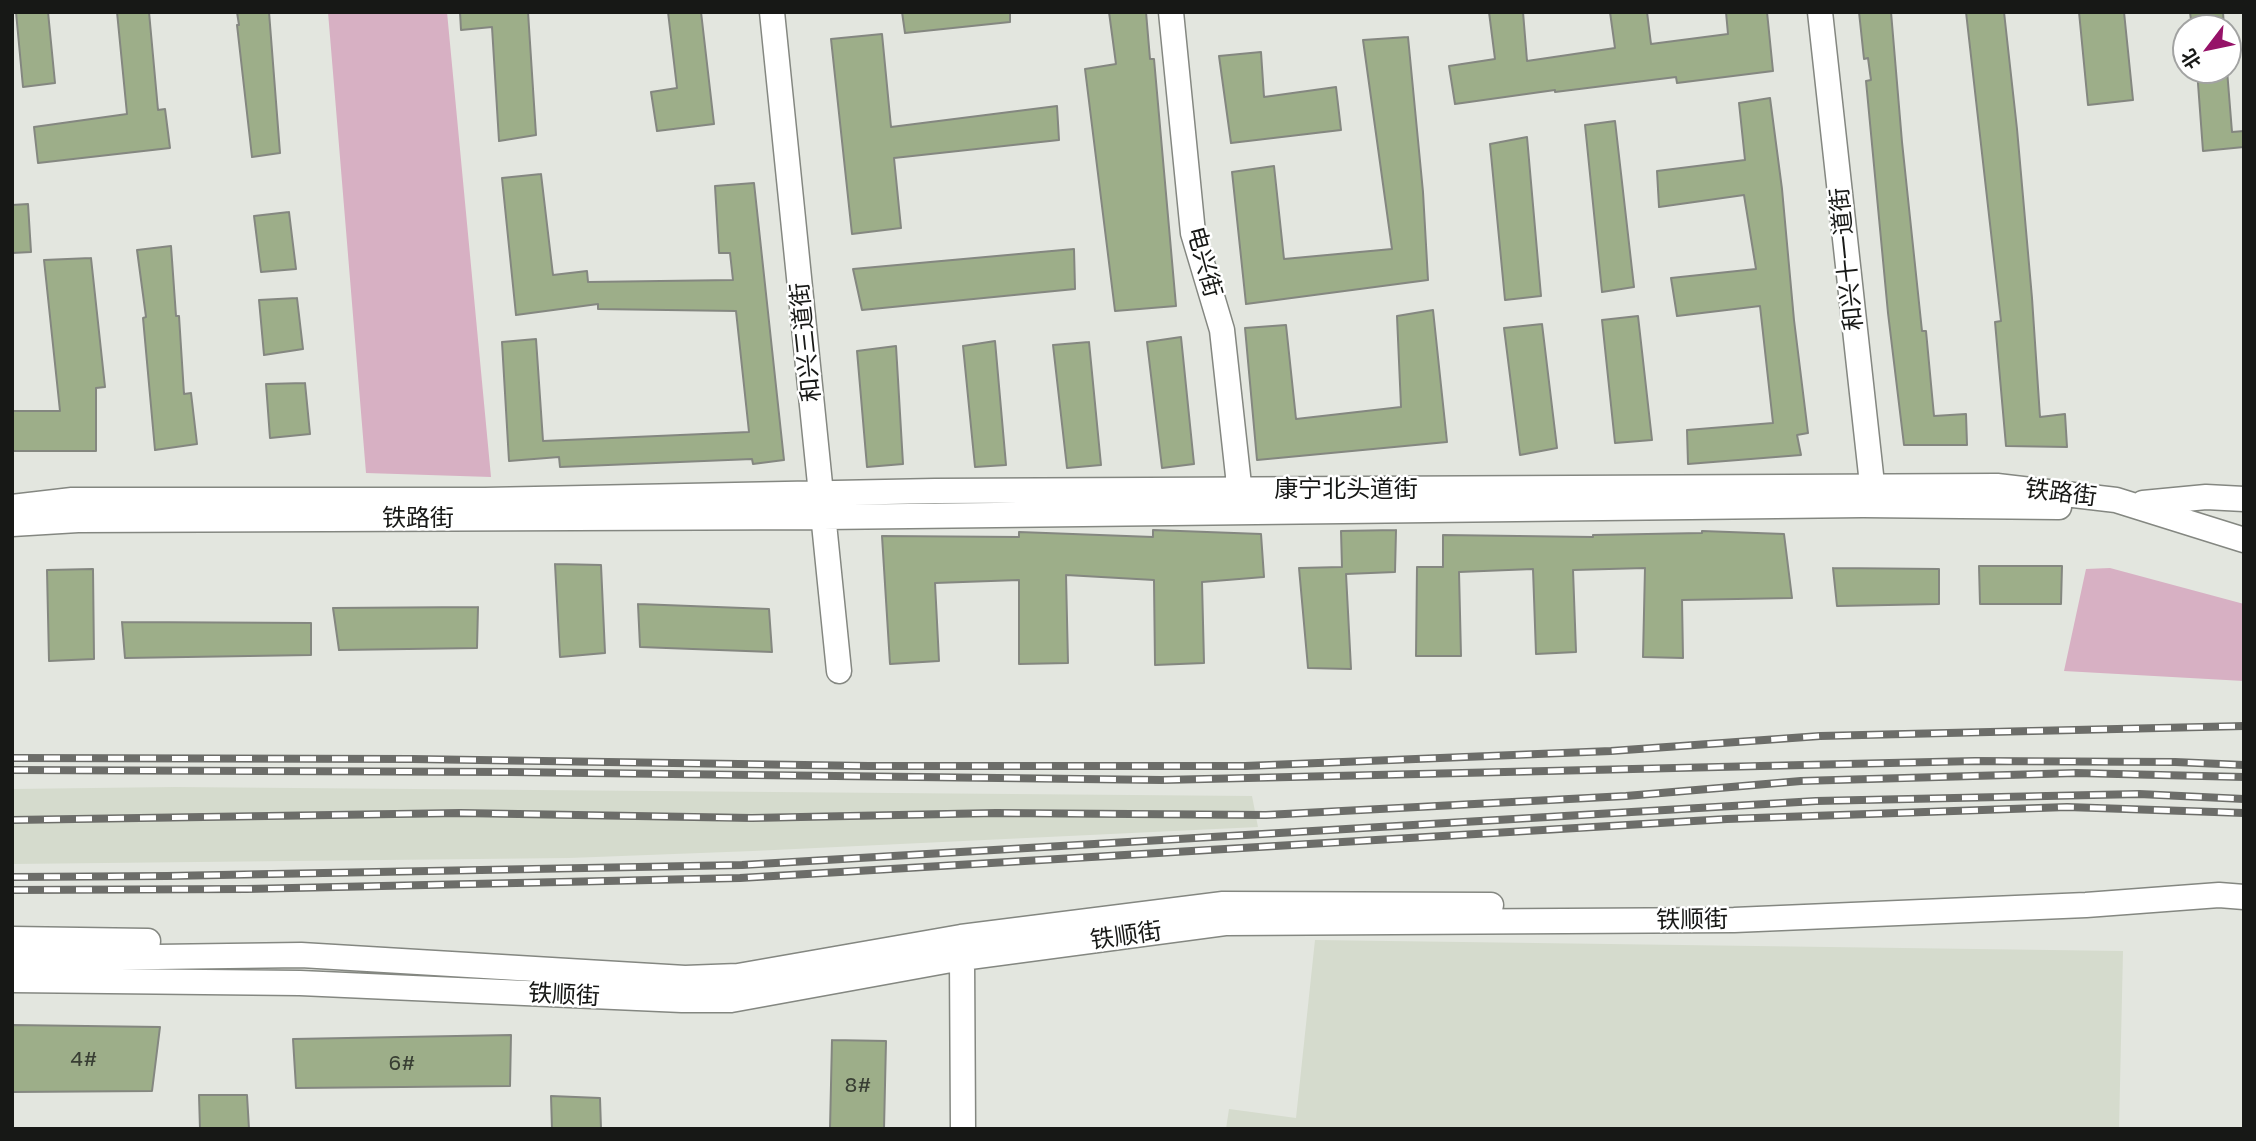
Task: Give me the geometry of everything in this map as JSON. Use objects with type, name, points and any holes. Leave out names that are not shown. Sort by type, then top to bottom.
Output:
[{"type":"main road","name":"和兴三道街","points":[[772,12],[839,671]]},
{"type":"main road","name":"电兴街","points":[[1171,12],[1193,233],[1222,330],[1241,500]]},
{"type":"main road","name":"和兴十一道街","points":[[1820,12],[1873,496]]},
{"type":"main road","name":"铁路街","points":[[1873,496],[1997,486],[2116,500],[2244,540]]},
{"type":"main road","name":"康宁北头道街","points":[[822,505],[1873,496]]},
{"type":"main road","name":"铁路街","points":[[1873,496],[2089,507],[2244,555]]},
{"type":"main road","points":[[2089,507],[2206,497],[2244,499]]},
{"type":"main road","name":"铁路街","points":[[12,507],[72,500],[485,500],[822,505]]},
{"type":"main road","name":"铁路街","points":[[12,524],[78,520],[822,505]]},
{"type":"main road","name":"铁顺街","points":[[12,959],[301,956],[685,978],[738,976],[961,937],[1223,904],[1730,905],[2086,889],[2212,879],[2244,881]]},
{"type":"main road","name":"铁顺街","points":[[12,980],[300,983],[730,1000],[962,958],[1224,923],[1734,920],[2086,905],[2219,895],[2244,897]]},
{"type":"main road","points":[[12,939],[253,942],[301,956]]},
{"type":"main road","points":[[962,958],[963,1129]]},
{"type":"main road","points":[[12,992],[258,993],[300,983]]},
{"type":"shaded area","points":[[328,12],[447,12],[491,477],[366,473]]},
{"type":"shaded area","points":[[2110,568],[2244,604],[2244,681],[2064,671],[2086,569]]},
{"type":"shaded area","points":[[175,787],[1252,796],[1258,827],[569,858],[12,864],[12,789]]},
{"type":"shaded area","points":[[1315,940],[2123,951],[2119,1129],[1226,1129],[1229,1109],[1296,1118]]},
{"type":"building","points":[[16,12],[48,12],[55,83],[23,87]]},
{"type":"building","points":[[117,12],[149,12],[158,110],[165,109],[170,148],[38,163],[34,127],[127,114]]},
{"type":"building","points":[[237,12],[269,12],[280,153],[252,157]]},
{"type":"building","points":[[460,12],[528,12],[536,135],[499,141],[492,27],[461,30]]},
{"type":"building","points":[[668,12],[701,12],[714,124],[657,131],[651,92],[677,88]]},
{"type":"building","points":[[902,12],[1010,12],[1010,22],[905,33]]},
{"type":"building","points":[[1109,12],[1146,12],[1150,59],[1154,59],[1176,306],[1115,311],[1085,69],[1116,64]]},
{"type":"building","points":[[1489,12],[1523,12],[1527,61],[1615,48],[1610,12],[1647,12],[1651,44],[1728,34],[1726,12],[1767,12],[1773,71],[1677,83],[1676,77],[1455,104],[1449,66],[1495,59]]},
{"type":"building","points":[[1859,12],[1891,12],[1922,331],[1926,331],[1934,416],[1966,414],[1967,445],[1904,445],[1888,313],[1866,81],[1871,80],[1868,58],[1864,59]]},
{"type":"building","points":[[1966,12],[2004,12],[2017,129],[2040,417],[2065,414],[2067,447],[2006,446],[1995,322],[2001,321]]},
{"type":"building","points":[[2079,12],[2124,12],[2133,100],[2088,105]]},
{"type":"building","points":[[2190,12],[2223,14],[2190,14]]},
{"type":"building","points":[[882,34],[891,127],[1057,106],[1059,140],[894,158],[901,228],[852,234],[831,39]]},
{"type":"building","points":[[1408,37],[1423,192],[1428,280],[1246,304],[1232,172],[1274,166],[1284,259],[1392,249],[1363,40]]},
{"type":"building","points":[[1261,52],[1264,97],[1336,87],[1341,130],[1231,143],[1219,56]]},
{"type":"building","points":[[2198,84],[2228,84],[2232,132],[2244,131],[2244,147],[2203,151]]},
{"type":"building","points":[[1770,98],[1808,433],[1797,435],[1801,455],[1688,464],[1687,430],[1773,423],[1760,306],[1677,316],[1671,278],[1756,269],[1744,195],[1659,207],[1657,171],[1745,160],[1739,103]]},
{"type":"building","points":[[1615,121],[1634,287],[1602,292],[1585,125]]},
{"type":"building","points":[[1527,137],[1541,296],[1505,300],[1490,144]]},
{"type":"building","points":[[541,174],[553,275],[587,271],[588,282],[733,280],[730,253],[719,253],[715,186],[754,183],[784,460],[753,464],[752,459],[560,467],[559,457],[509,461],[502,342],[536,339],[543,441],[749,432],[736,311],[598,309],[598,304],[516,315],[502,178]]},
{"type":"building","points":[[28,204],[31,252],[12,253],[12,205]]},
{"type":"building","points":[[289,212],[296,269],[261,272],[254,216]]},
{"type":"building","points":[[171,246],[184,394],[191,393],[197,444],[155,450],[143,318],[146,317],[137,250]]},
{"type":"building","points":[[1074,249],[1075,289],[862,310],[853,269]]},
{"type":"building","points":[[91,258],[105,387],[96,388],[96,451],[12,451],[12,411],[60,411],[44,260]]},
{"type":"building","points":[[297,298],[303,349],[264,355],[259,300]]},
{"type":"building","points":[[1433,310],[1447,442],[1257,460],[1245,328],[1286,325],[1296,419],[1401,407],[1397,316]]},
{"type":"building","points":[[1638,316],[1652,440],[1615,443],[1602,320]]},
{"type":"building","points":[[1542,324],[1557,448],[1520,455],[1504,328]]},
{"type":"building","points":[[1181,337],[1194,464],[1162,468],[1147,342]]},
{"type":"building","points":[[995,341],[1006,465],[975,467],[963,346]]},
{"type":"building","points":[[1089,342],[1101,465],[1067,468],[1053,345]]},
{"type":"building","points":[[896,346],[903,464],[867,467],[857,351]]},
{"type":"building","points":[[305,383],[310,434],[270,438],[266,384]]},
{"type":"building","points":[[1153,530],[1261,534],[1264,577],[1202,582],[1204,663],[1155,665],[1154,580],[1066,575],[1068,663],[1019,664],[1019,580],[935,583],[939,661],[890,664],[882,536],[1019,537],[1019,532],[1153,537]]},
{"type":"building","points":[[1396,530],[1395,572],[1346,574],[1351,669],[1308,668],[1299,568],[1342,567],[1341,531]]},
{"type":"building","points":[[1702,531],[1784,534],[1792,598],[1682,600],[1683,658],[1643,657],[1645,568],[1573,570],[1576,652],[1536,654],[1533,569],[1459,572],[1461,656],[1416,656],[1417,567],[1443,567],[1443,535],[1593,537]]},
{"type":"building","points":[[555,564],[601,565],[605,653],[560,657]]},
{"type":"building","points":[[1979,566],[2062,566],[2061,604],[1980,604]]},
{"type":"building","points":[[1833,568],[1939,569],[1939,604],[1837,606]]},
{"type":"building","points":[[93,569],[94,659],[49,661],[47,570]]},
{"type":"building","points":[[638,604],[769,609],[772,652],[640,647]]},
{"type":"building","points":[[478,607],[477,648],[339,650],[333,608]]},
{"type":"building","points":[[122,622],[311,623],[311,655],[125,658]]},
{"type":"building","points":[[12,1025],[160,1027],[152,1091],[12,1092]]},
{"type":"building","points":[[511,1035],[510,1086],[296,1088],[293,1039]]},
{"type":"building","points":[[832,1040],[886,1041],[884,1129],[830,1129]]},
{"type":"building","points":[[199,1095],[247,1095],[249,1129],[200,1129]]},
{"type":"building","points":[[551,1096],[600,1098],[601,1129],[552,1129]]},
{"type":"railway","points":[[12,758],[412,759],[869,766],[1245,766],[1611,751],[1820,736],[2244,726]]},
{"type":"railway","points":[[12,770],[508,772],[1162,780],[1975,761],[2244,765]]},
{"type":"railway","points":[[12,820],[460,813],[752,818],[996,813],[1266,815],[1626,796],[1801,781],[2076,773],[2244,777]]},
{"type":"railway","points":[[12,877],[742,865],[1816,801],[2139,794],[2244,799]]},
{"type":"railway","points":[[12,890],[247,889],[740,878],[1727,819],[2067,807],[2244,813]]}]
